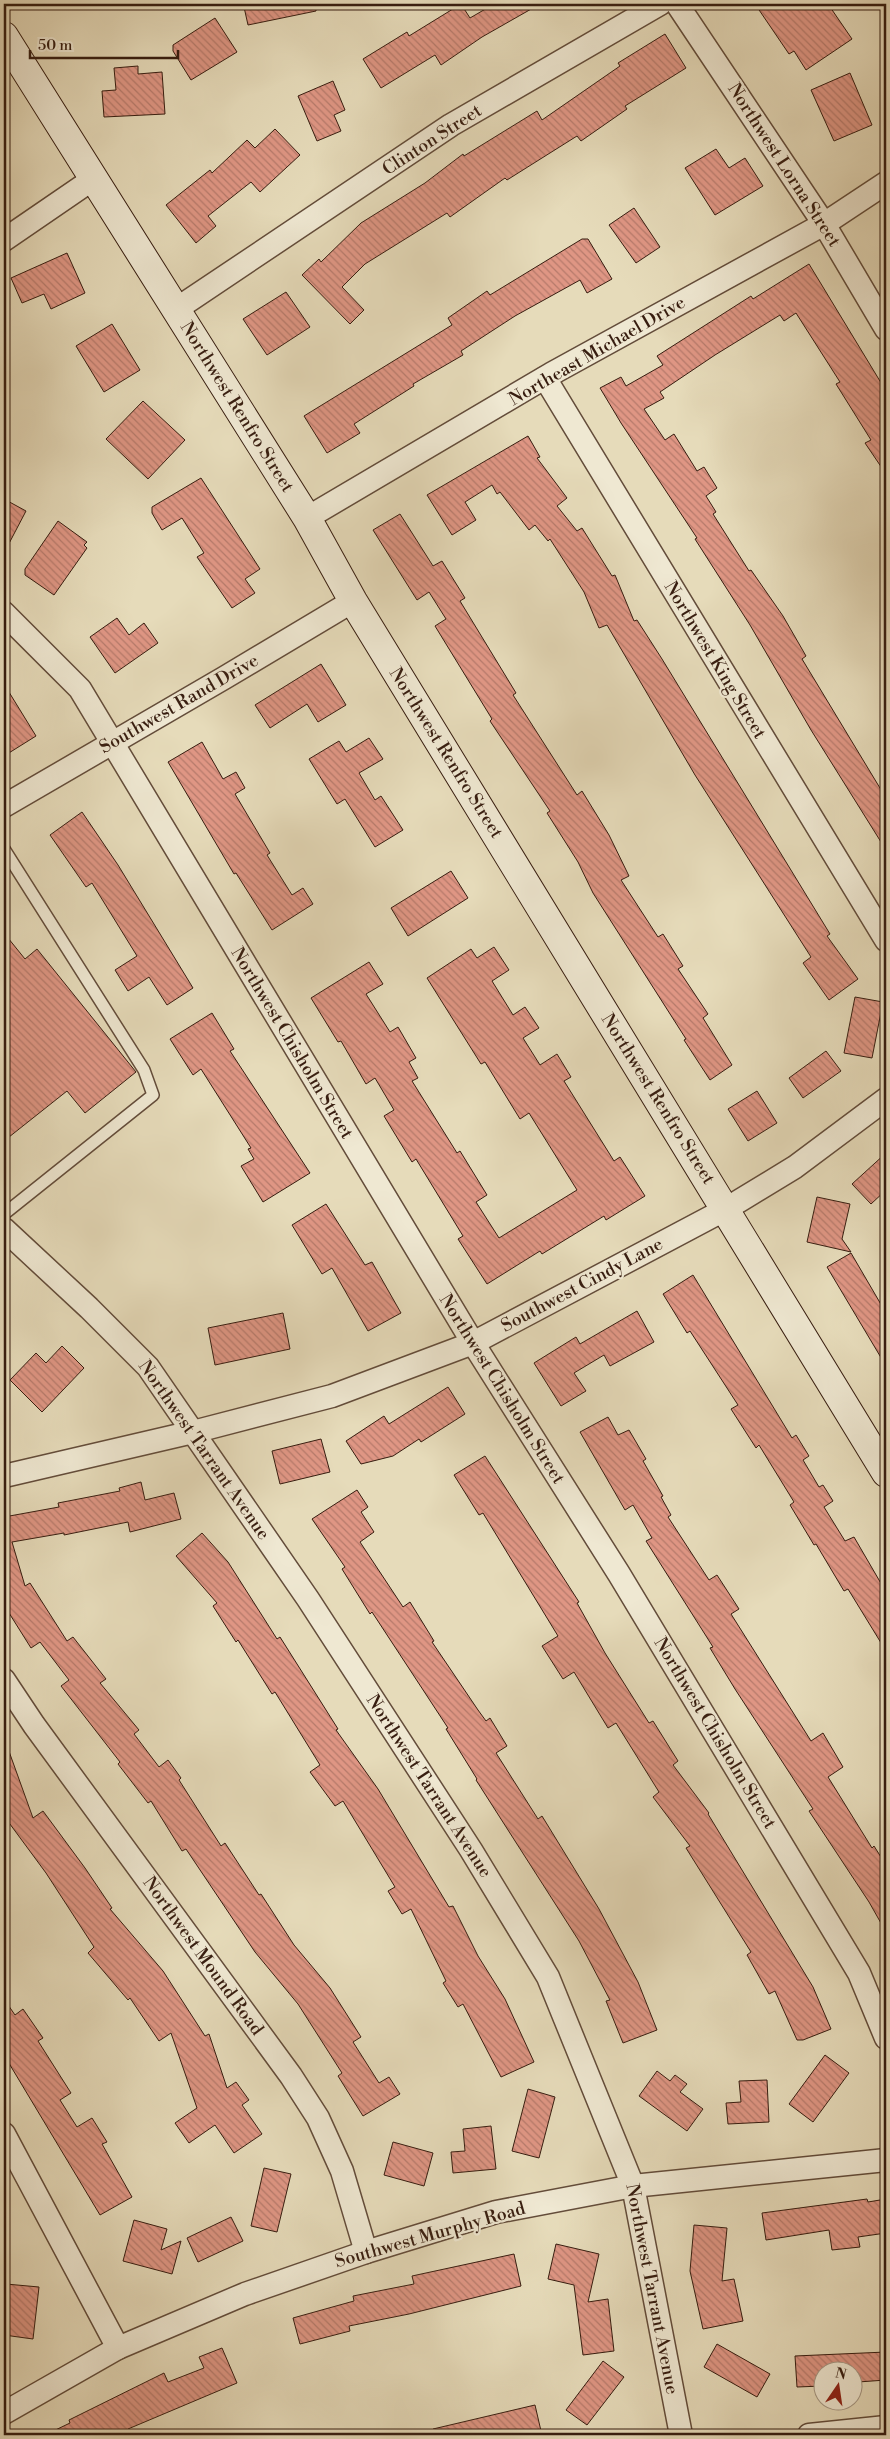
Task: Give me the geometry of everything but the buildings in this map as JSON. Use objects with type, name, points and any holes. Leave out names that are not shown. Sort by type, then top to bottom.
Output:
[{"type":"main road","name":"Northwest Renfro Street","points":[[4,36],[92,179],[307,518],[353,601],[886,1473]]},
{"type":"street","name":"Clinton Street","points":[[175,310],[451,125],[660,4]]},
{"type":"street","name":"Northwest Lorna Street","points":[[677,4],[824,224],[886,330]]},
{"type":"street","points":[[4,240],[92,179]]},
{"type":"street","name":"Northeast Michael Drive","points":[[307,518],[545,378],[824,224],[886,183]]},
{"type":"street","name":"Northwest King Street","points":[[545,378],[886,940]]},
{"type":"street","name":"Southwest Rand Drive","points":[[4,806],[353,601]]},
{"type":"street","name":"Northwest Chisholm Street","points":[[4,613],[80,689],[472,1343],[619,1574],[859,1973],[886,2038]]},
{"type":"street","name":"Southwest Cindy Lane","points":[[4,1476],[193,1432],[332,1396],[472,1343],[726,1209],[795,1167],[886,1099]]},
{"type":"street","name":"Northwest Tarrant Avenue","points":[[4,1230],[89,1308],[148,1367],[314,1607],[470,1850],[548,1977],[633,2186],[680,2435]]},
{"type":"street","name":"Northwest Mound Road","points":[[4,1680],[34,1725],[291,2076],[318,2118],[342,2171],[366,2252]]},
{"type":"street","points":[[4,2134],[118,2348]]},
{"type":"street","name":"Southwest Murphy Road","points":[[4,2413],[118,2348],[245,2294],[366,2252],[496,2212],[633,2186],[886,2160]]},
{"type":"street","points":[[809,2435],[886,2426]]},
{"type":"lane","points":[[4,1214],[153,1095],[144,1070],[6,857]]}]
